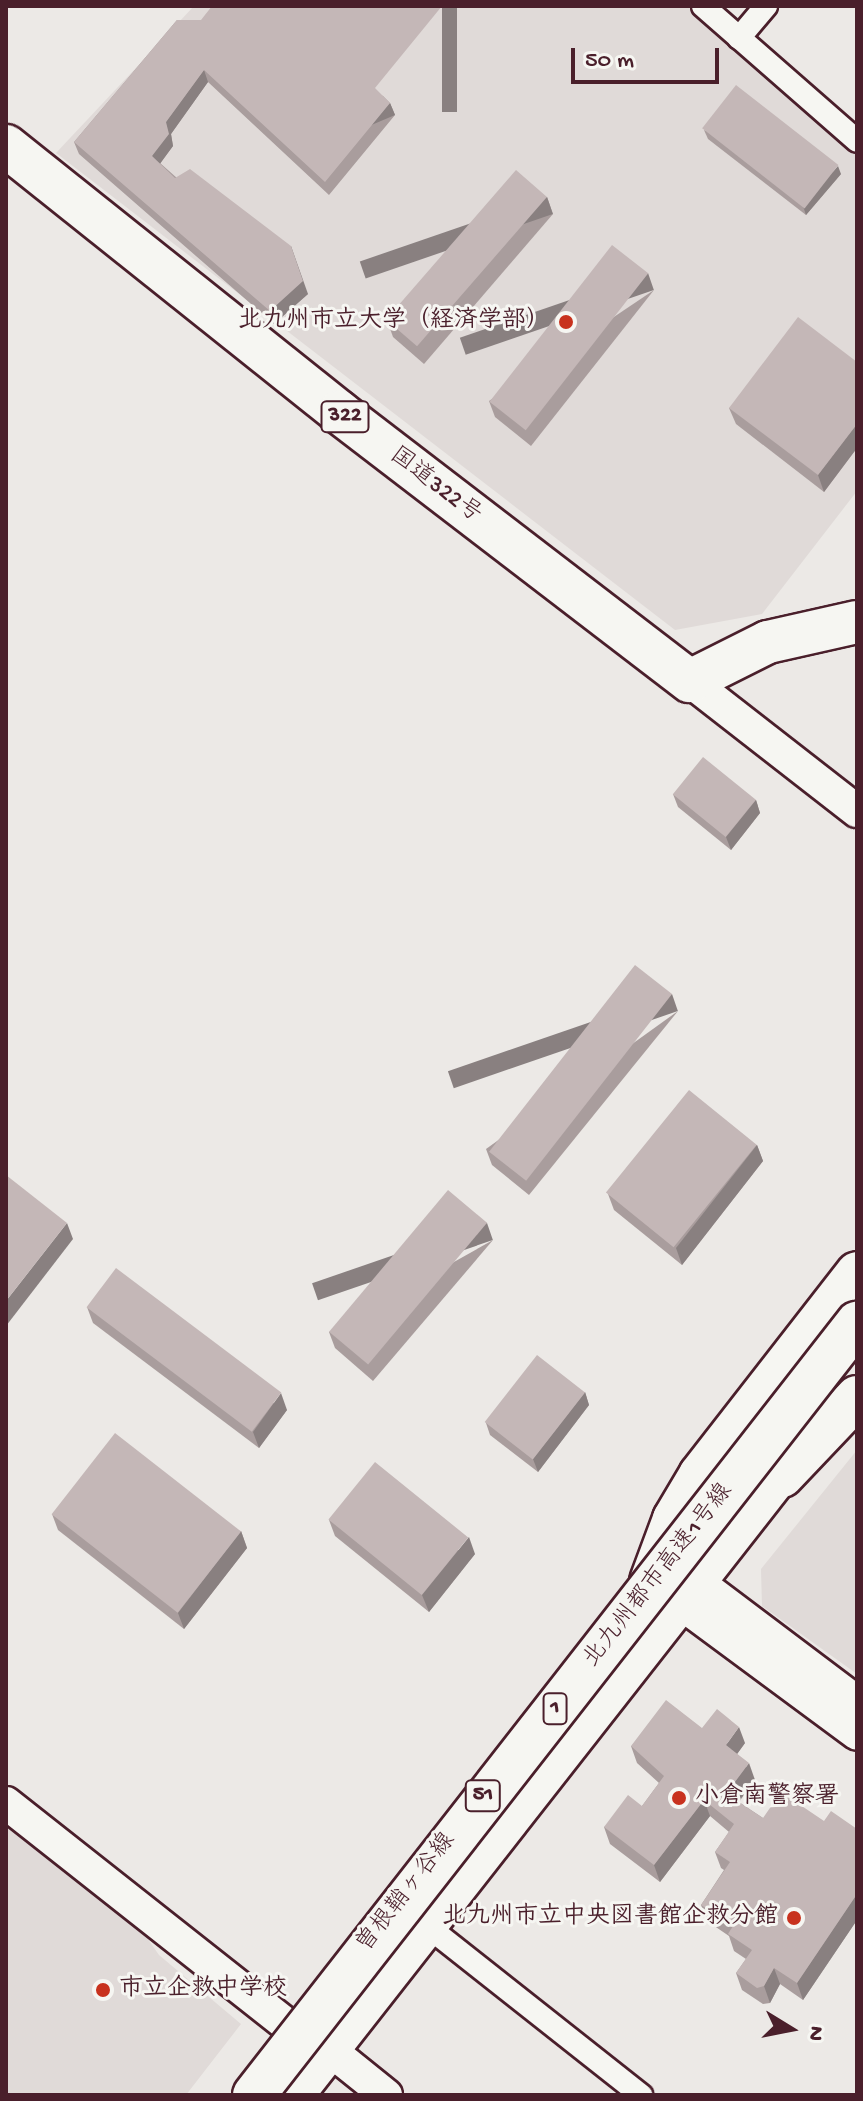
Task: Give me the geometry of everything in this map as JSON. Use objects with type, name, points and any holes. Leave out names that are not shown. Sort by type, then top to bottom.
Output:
[{"type":"highway","name":"国道322号","points":[[6,146],[339,412],[690,681]]},
{"type":"highway","points":[[690,681],[768,642],[857,622]]},
{"type":"highway","points":[[659,1570],[674,1519],[700,1475],[851,1304]]},
{"type":"highway","name":"北九州都市高速1号線","points":[[253,2095],[851,1304]]},
{"type":"highway","name":"北九州都市高速1号線","points":[[288,2095],[857,1367]]},
{"type":"highway","points":[[782,1476],[857,1397]]},
{"type":"main road","name":"曽根鞘ヶ谷線","points":[[253,2095],[315,2042],[427,1926],[692,1595],[857,1377]]},
{"type":"main road","name":"曽根鞘ヶ谷線","points":[[296,2095],[315,2042],[659,1570]]},
{"type":"street","points":[[703,6],[857,141]]},
{"type":"street","points":[[739,38],[766,6]]},
{"type":"street","points":[[690,681],[857,811]]},
{"type":"street","points":[[659,1570],[857,1734]]},
{"type":"street","points":[[692,1595],[857,1702]]},
{"type":"street","points":[[6,1803],[386,2095]]},
{"type":"street","points":[[427,1926],[641,2095]]},
{"type":"shaded area","name":"北九州市立大学（経済学部）","points":[[194,6],[695,6],[857,150],[857,491],[762,614],[675,630],[56,153]]},
{"type":"shaded area","points":[[857,1450],[857,1674],[762,1606],[761,1569]]},
{"type":"shaded area","name":"市立企救中学校","points":[[6,1826],[145,1935],[159,1955],[241,2024],[186,2095],[6,2095]]},
{"type":"building","points":[[212,6],[442,6],[375,88],[390,103],[325,182],[204,70],[166,122],[169,134],[152,156],[175,178],[190,169],[291,246],[303,281],[270,311],[74,142],[177,20],[201,20]]},
{"type":"building","points":[[736,85],[838,165],[805,208],[702,128]]},
{"type":"building","points":[[516,170],[547,197],[417,346],[386,319]]},
{"type":"building","points":[[612,245],[648,273],[526,430],[489,402]]},
{"type":"building","points":[[798,317],[857,362],[857,424],[818,475],[729,408]]},
{"type":"building","points":[[703,757],[756,800],[726,837],[673,794]]},
{"type":"building","points":[[635,965],[672,994],[526,1181],[489,1152]]},
{"type":"building","points":[[689,1090],[757,1145],[674,1247],[606,1193]]},
{"type":"building","points":[[6,1175],[67,1223],[6,1301]]},
{"type":"building","points":[[448,1190],[487,1223],[368,1365],[329,1332]]},
{"type":"building","points":[[116,1268],[281,1393],[252,1432],[87,1307]]},
{"type":"building","points":[[537,1355],[585,1393],[533,1460],[485,1422]]},
{"type":"building","points":[[115,1433],[241,1532],[178,1613],[52,1514]]},
{"type":"building","points":[[375,1462],[468,1538],[422,1595],[328,1520]]},
{"type":"building","points":[[666,1700],[702,1728],[717,1709],[739,1727],[726,1745],[749,1763],[726,1794],[763,1818],[781,1792],[824,1821],[831,1811],[857,1829],[857,1894],[797,1983],[774,1968],[764,1986],[757,1988],[736,1973],[752,1950],[728,1934],[733,1926],[701,1905],[730,1862],[715,1852],[734,1824],[704,1800],[654,1865],[604,1827],[628,1795],[642,1806],[664,1776],[631,1746]]},
{"type":"place","name":"北九州市立大学（経済学部）","points":[[566,322]]},
{"type":"place","name":"小倉南警察署","points":[[679,1798]]},
{"type":"place","name":"北九州市立中央図書館企救分館","points":[[794,1918]]},
{"type":"place","name":"市立企救中学校","points":[[103,1990]]}]
